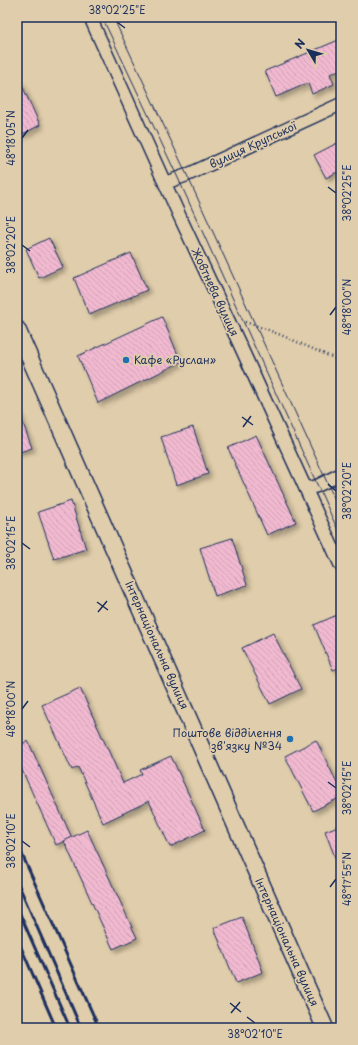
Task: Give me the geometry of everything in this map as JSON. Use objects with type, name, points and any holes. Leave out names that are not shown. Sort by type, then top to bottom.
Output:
[{"type":"main road","name":"Інтернаціональна вулиця","points":[[17,328],[325,1028]]},
{"type":"street","name":"Жовтнева вулиця","points":[[90,17],[180,217],[341,566]]},
{"type":"street","name":"вулиця Крупської","points":[[165,183],[187,175],[341,104]]},
{"type":"street","points":[[306,489],[317,486],[341,474]]},
{"type":"path","points":[[226,314],[341,361]]},
{"type":"building","points":[[341,39],[341,69],[330,74],[334,84],[312,94],[308,83],[276,97],[265,71]]},
{"type":"building","points":[[20,81],[40,125],[17,137],[17,82]]},
{"type":"building","points":[[341,141],[341,170],[326,178],[314,155]]},
{"type":"building","points":[[49,238],[63,267],[39,278],[26,249]]},
{"type":"building","points":[[131,253],[147,290],[89,315],[74,278]]},
{"type":"building","points":[[162,317],[181,362],[98,403],[78,356]]},
{"type":"building","points":[[17,407],[32,448],[17,453]]},
{"type":"building","points":[[193,427],[208,474],[176,485],[161,437]]},
{"type":"building","points":[[256,435],[296,522],[267,535],[228,448]]},
{"type":"building","points":[[71,501],[86,549],[54,559],[38,512]]},
{"type":"building","points":[[232,538],[247,585],[215,596],[200,548]]},
{"type":"building","points":[[337,615],[341,624],[341,667],[333,670],[314,625]]},
{"type":"building","points":[[273,633],[301,689],[270,704],[242,648]]},
{"type":"building","points":[[80,688],[123,783],[142,774],[140,770],[171,756],[205,830],[170,847],[149,801],[103,823],[78,767],[72,770],[42,705]]},
{"type":"building","points":[[316,740],[341,791],[341,797],[313,811],[285,756]]},
{"type":"building","points":[[28,741],[72,838],[56,845],[17,759],[17,746]]},
{"type":"building","points":[[341,825],[341,873],[325,831]]},
{"type":"building","points":[[87,830],[137,938],[113,949],[64,841]]},
{"type":"building","points":[[242,917],[263,972],[236,983],[214,928]]},
{"type":"tram line","points":[[102,17],[178,178],[341,537]]},
{"type":"tram line","points":[[113,17],[187,175],[341,513]]},
{"type":"railway","points":[[17,843],[99,1028]]},
{"type":"railway","points":[[17,881],[81,1028]]},
{"type":"railway","points":[[17,907],[70,1028]]},
{"type":"railway","points":[[17,938],[56,1028]]},
{"type":"place","name":"Кафе «Руслан»","points":[[126,360]]},
{"type":"place","name":"Поштове відділення зв'язку №34","points":[[290,739]]}]
